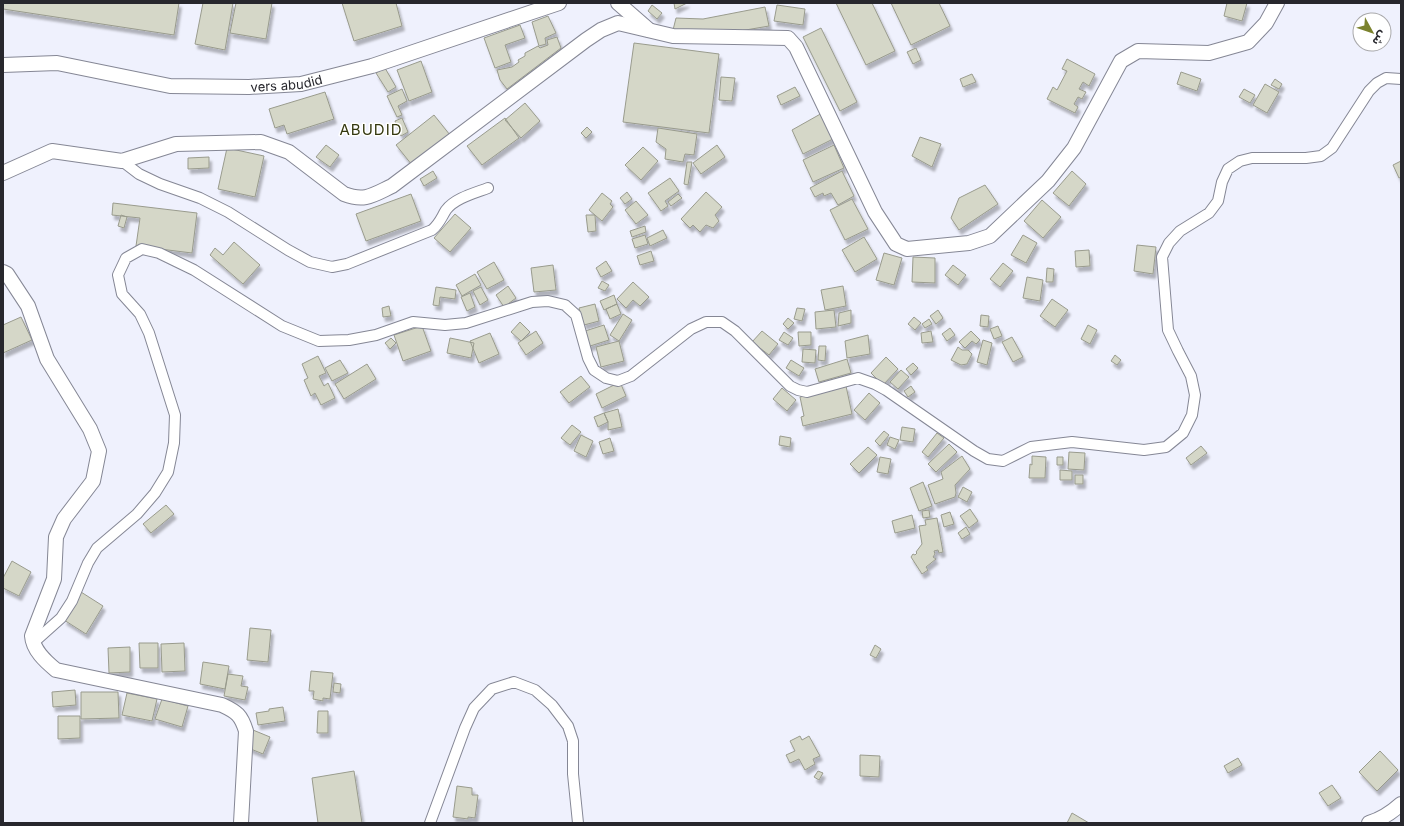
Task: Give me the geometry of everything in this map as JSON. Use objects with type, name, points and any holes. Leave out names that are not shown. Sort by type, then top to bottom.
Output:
[{"type":"street","name":"vers abudid","points":[[5,66],[57,63],[170,86],[249,87],[301,84],[372,66],[559,3]]},
{"type":"street","points":[[618,3],[651,31]]},
{"type":"street","points":[[3,173],[52,151],[122,161],[176,144],[261,142],[289,152],[344,194],[354,198],[366,198],[392,186],[601,30],[618,23],[673,36],[788,38],[796,47],[875,212],[896,244],[908,249],[969,243],[990,236],[1048,181],[1074,148],[1121,61],[1138,51],[1209,53],[1248,42],[1266,23],[1277,3]]},
{"type":"street","points":[[33,643],[61,618],[72,601],[88,563],[98,548],[137,514],[155,493],[168,472],[174,443],[175,415],[149,333],[140,314],[122,294],[118,275],[126,258],[142,249],[159,253],[194,270],[282,326],[319,341],[349,340],[376,335],[413,322],[445,324],[466,323],[532,302],[548,301],[565,305],[576,315],[588,358],[594,370],[606,378],[618,381],[631,376],[692,329],[706,322],[722,322],[736,331],[790,386],[807,392],[858,378],[875,384],[988,459],[1003,461],[1031,447],[1072,442],[1144,450],[1166,446],[1183,433],[1192,415],[1195,394],[1191,376],[1168,330],[1162,258],[1169,243],[1180,231],[1209,213],[1218,201],[1222,182],[1228,169],[1240,161],[1252,158],[1306,158],[1321,156],[1332,148],[1369,91],[1377,83],[1386,78],[1401,79]]},
{"type":"street","points":[[122,161],[139,174],[160,184],[200,198],[228,212],[288,250],[310,262],[332,267],[347,264],[432,230],[438,225],[447,209],[456,201],[488,188]]},
{"type":"street","points":[[3,272],[7,274],[28,306],[48,358],[90,429],[99,451],[93,481],[64,519],[56,537],[54,579],[32,636],[33,643],[44,660],[56,670],[222,705],[235,711],[242,719],[246,732],[241,823]]},
{"type":"street","points":[[430,823],[465,728],[474,708],[492,689],[514,682],[535,690],[552,705],[568,726],[573,741],[573,774],[578,823]]},
{"type":"street","points":[[1369,823],[1390,814],[1401,804]]},
{"type":"building","points":[[3,3],[179,3],[174,35],[3,9]]},
{"type":"building","points":[[203,3],[233,3],[225,50],[195,44]]},
{"type":"building","points":[[236,3],[272,3],[266,39],[230,33]]},
{"type":"building","points":[[342,3],[396,3],[402,26],[354,41]]},
{"type":"building","points":[[674,3],[687,3],[675,9]]},
{"type":"building","points":[[836,3],[872,3],[895,51],[866,65]]},
{"type":"building","points":[[891,3],[939,3],[950,26],[911,45]]},
{"type":"building","points":[[1227,3],[1247,3],[1242,21],[1224,16]]},
{"type":"building","points":[[652,5],[662,13],[657,19],[648,11]]},
{"type":"building","points":[[777,5],[805,9],[803,25],[774,21]]},
{"type":"building","points":[[765,7],[769,26],[734,32],[673,30],[676,18],[703,19]]},
{"type":"building","points":[[548,16],[556,33],[545,38],[546,44],[539,46],[532,22]]},
{"type":"building","points":[[520,25],[525,38],[505,45],[511,62],[495,68],[484,38]]},
{"type":"building","points":[[821,28],[857,102],[840,111],[803,37]]},
{"type":"building","points":[[557,37],[561,48],[507,89],[500,80],[497,70],[512,67],[519,62],[518,60],[525,56],[525,53],[538,46],[540,48],[548,45],[547,40]]},
{"type":"building","points":[[634,43],[719,54],[709,133],[623,122]]},
{"type":"building","points":[[916,48],[921,60],[913,64],[907,52]]},
{"type":"building","points":[[1067,59],[1095,74],[1089,86],[1083,82],[1079,89],[1086,92],[1082,99],[1078,97],[1074,104],[1078,107],[1075,113],[1047,99],[1053,87],[1057,90],[1067,71],[1062,69]]},
{"type":"building","points":[[421,61],[432,92],[409,101],[397,70]]},
{"type":"building","points":[[385,68],[396,87],[388,92],[376,73]]},
{"type":"building","points":[[1181,72],[1201,79],[1197,91],[1177,84]]},
{"type":"building","points":[[972,74],[976,82],[963,87],[960,79]]},
{"type":"building","points":[[721,77],[735,78],[732,101],[719,100]]},
{"type":"building","points":[[1275,79],[1282,84],[1279,89],[1271,85]]},
{"type":"building","points":[[1265,84],[1279,92],[1267,113],[1253,105]]},
{"type":"building","points":[[795,87],[800,96],[781,105],[777,96]]},
{"type":"building","points":[[402,89],[407,101],[398,106],[402,115],[397,117],[387,96]]},
{"type":"building","points":[[1244,89],[1255,95],[1250,103],[1239,97]]},
{"type":"building","points":[[325,92],[334,119],[287,134],[284,125],[275,128],[269,109]]},
{"type":"building","points":[[525,103],[540,121],[521,138],[505,120]]},
{"type":"building","points":[[824,112],[835,138],[803,154],[792,130]]},
{"type":"building","points":[[434,115],[450,135],[412,165],[396,145]]},
{"type":"building","points":[[402,118],[408,132],[401,136],[395,121]]},
{"type":"building","points":[[505,118],[519,138],[482,165],[467,146]]},
{"type":"building","points":[[587,127],[592,132],[586,138],[581,133]]},
{"type":"building","points":[[658,128],[697,134],[694,155],[685,154],[683,162],[665,159],[666,149],[656,142]]},
{"type":"building","points":[[920,137],[941,144],[932,167],[912,156]]},
{"type":"building","points":[[326,145],[339,155],[330,167],[316,157]]},
{"type":"building","points":[[717,145],[725,157],[701,174],[693,163]]},
{"type":"building","points":[[834,145],[844,168],[813,182],[803,160]]},
{"type":"building","points":[[643,147],[658,161],[641,180],[625,165]]},
{"type":"building","points":[[227,148],[264,156],[255,197],[218,189]]},
{"type":"building","points":[[209,157],[209,168],[188,169],[188,158]]},
{"type":"building","points":[[1401,161],[1401,177],[1399,178],[1393,165]]},
{"type":"building","points":[[687,162],[692,162],[688,185],[684,184]]},
{"type":"building","points":[[433,171],[437,178],[424,186],[420,179]]},
{"type":"building","points":[[842,171],[854,196],[838,205],[831,193],[824,196],[823,193],[815,197],[810,188]]},
{"type":"building","points":[[1072,171],[1086,184],[1069,206],[1053,193]]},
{"type":"building","points":[[670,178],[679,191],[665,201],[668,206],[661,211],[648,193]]},
{"type":"building","points":[[985,185],[998,204],[959,230],[951,218],[959,198]]},
{"type":"building","points":[[627,192],[632,199],[625,204],[620,198]]},
{"type":"building","points":[[706,192],[722,207],[715,215],[719,221],[713,228],[706,225],[700,232],[693,225],[690,228],[681,219]]},
{"type":"building","points":[[602,193],[612,201],[610,204],[613,207],[602,221],[589,210]]},
{"type":"building","points":[[411,194],[421,221],[366,241],[356,214]]},
{"type":"building","points":[[678,194],[682,198],[671,206],[668,202]]},
{"type":"building","points":[[852,199],[868,229],[845,240],[830,210]]},
{"type":"building","points":[[1042,200],[1061,217],[1043,238],[1024,221]]},
{"type":"building","points":[[636,201],[648,215],[636,224],[625,210]]},
{"type":"building","points":[[113,203],[197,213],[192,253],[136,246],[140,218],[112,215]]},
{"type":"building","points":[[455,214],[471,228],[450,252],[434,238]]},
{"type":"building","points":[[121,215],[127,217],[124,228],[118,226]]},
{"type":"building","points":[[586,215],[595,215],[596,231],[588,232]]},
{"type":"building","points":[[645,226],[646,232],[632,237],[630,231]]},
{"type":"building","points":[[663,230],[667,238],[650,246],[647,238]]},
{"type":"building","points":[[645,235],[648,244],[635,248],[632,239]]},
{"type":"building","points":[[1023,235],[1037,243],[1026,263],[1011,255]]},
{"type":"building","points":[[864,237],[877,259],[855,272],[842,250]]},
{"type":"building","points":[[234,242],[260,265],[243,284],[210,255],[215,248],[223,255]]},
{"type":"building","points":[[1137,245],[1156,247],[1153,274],[1134,271]]},
{"type":"building","points":[[1089,250],[1090,266],[1076,267],[1075,251]]},
{"type":"building","points":[[651,251],[654,261],[640,265],[637,256]]},
{"type":"building","points":[[884,253],[902,258],[894,285],[876,280]]},
{"type":"building","points":[[913,257],[935,258],[935,283],[912,282]]},
{"type":"building","points":[[606,261],[612,271],[601,277],[596,268]]},
{"type":"building","points":[[494,262],[504,280],[487,289],[477,272]]},
{"type":"building","points":[[1003,263],[1013,271],[1000,287],[990,279]]},
{"type":"building","points":[[553,265],[556,290],[534,292],[531,268]]},
{"type":"building","points":[[953,265],[966,275],[958,285],[945,275]]},
{"type":"building","points":[[1047,268],[1054,269],[1053,282],[1046,282]]},
{"type":"building","points":[[475,274],[481,285],[462,296],[456,285]]},
{"type":"building","points":[[1027,277],[1043,280],[1040,301],[1023,298]]},
{"type":"building","points":[[602,281],[609,285],[605,291],[598,288]]},
{"type":"building","points":[[633,282],[649,297],[640,306],[633,300],[626,308],[617,299]]},
{"type":"building","points":[[508,286],[516,298],[504,307],[496,295]]},
{"type":"building","points":[[843,286],[846,306],[825,310],[821,290]]},
{"type":"building","points":[[436,287],[456,290],[455,299],[440,297],[439,306],[433,305]]},
{"type":"building","points":[[481,287],[488,300],[480,305],[473,291]]},
{"type":"building","points":[[470,293],[475,307],[467,311],[461,297]]},
{"type":"building","points":[[614,295],[617,304],[604,310],[600,301]]},
{"type":"building","points":[[1052,299],[1068,310],[1055,327],[1040,316]]},
{"type":"building","points":[[595,304],[599,321],[584,325],[579,308]]},
{"type":"building","points":[[617,304],[621,314],[610,319],[606,309]]},
{"type":"building","points":[[389,306],[391,316],[383,317],[382,308]]},
{"type":"building","points":[[797,308],[805,309],[802,321],[794,319]]},
{"type":"building","points":[[834,310],[836,327],[816,329],[815,312]]},
{"type":"building","points":[[851,310],[851,323],[838,326],[839,313]]},
{"type":"building","points":[[938,310],[943,318],[936,324],[930,316]]},
{"type":"building","points":[[623,314],[632,320],[619,341],[610,335]]},
{"type":"building","points":[[981,315],[989,316],[988,327],[980,326]]},
{"type":"building","points":[[21,317],[32,340],[3,353],[3,325]]},
{"type":"building","points":[[914,317],[921,323],[915,330],[908,324]]},
{"type":"building","points":[[788,318],[794,323],[788,329],[783,324]]},
{"type":"building","points":[[929,319],[932,324],[925,328],[922,324]]},
{"type":"building","points":[[520,322],[530,332],[521,341],[511,332]]},
{"type":"building","points":[[604,325],[609,340],[587,347],[582,332]]},
{"type":"building","points":[[1088,325],[1097,330],[1090,344],[1081,339]]},
{"type":"building","points":[[422,326],[431,351],[403,361],[394,335]]},
{"type":"building","points":[[998,326],[1002,336],[994,339],[990,329]]},
{"type":"building","points":[[950,328],[955,335],[947,341],[942,334]]},
{"type":"building","points":[[536,331],[543,343],[526,355],[518,343]]},
{"type":"building","points":[[762,331],[778,344],[769,355],[752,342]]},
{"type":"building","points":[[931,331],[933,342],[922,343],[921,333]]},
{"type":"building","points":[[971,331],[980,340],[976,344],[972,341],[965,348],[959,342]]},
{"type":"building","points":[[784,332],[793,338],[788,345],[779,340]]},
{"type":"building","points":[[798,332],[811,332],[811,345],[799,346]]},
{"type":"building","points":[[490,333],[499,354],[479,363],[470,341]]},
{"type":"building","points":[[868,335],[870,354],[847,358],[845,341]]},
{"type":"building","points":[[1012,337],[1023,357],[1013,362],[1002,342]]},
{"type":"building","points":[[391,338],[396,343],[390,349],[385,343]]},
{"type":"building","points":[[450,338],[474,343],[471,358],[447,353]]},
{"type":"building","points":[[983,340],[992,343],[987,365],[977,362]]},
{"type":"building","points":[[619,341],[624,361],[601,367],[596,347]]},
{"type":"building","points":[[819,346],[826,346],[825,361],[818,360]]},
{"type":"building","points":[[958,347],[962,350],[968,350],[972,354],[967,364],[961,365],[951,360]]},
{"type":"building","points":[[803,349],[816,350],[815,363],[802,362]]},
{"type":"building","points":[[1115,355],[1121,360],[1117,365],[1111,361]]},
{"type":"building","points":[[318,356],[326,373],[319,376],[324,386],[328,383],[335,398],[321,405],[315,393],[311,396],[304,380],[308,378],[302,364]]},
{"type":"building","points":[[886,357],[898,369],[883,385],[871,373]]},
{"type":"building","points":[[847,359],[851,373],[819,382],[815,369]]},
{"type":"building","points":[[340,360],[348,373],[332,381],[325,368]]},
{"type":"building","points":[[791,360],[804,368],[799,376],[786,368]]},
{"type":"building","points":[[913,363],[918,368],[911,375],[906,369]]},
{"type":"building","points":[[367,364],[376,379],[344,399],[335,384]]},
{"type":"building","points":[[901,370],[909,377],[898,389],[890,382]]},
{"type":"building","points":[[581,376],[590,387],[569,403],[560,392]]},
{"type":"building","points":[[620,382],[626,396],[602,408],[596,394]]},
{"type":"building","points":[[846,386],[852,414],[803,426],[801,417],[804,416],[800,397]]},
{"type":"building","points":[[911,386],[915,392],[908,397],[904,391]]},
{"type":"building","points":[[782,388],[796,400],[787,411],[773,399]]},
{"type":"building","points":[[869,393],[880,403],[865,420],[854,410]]},
{"type":"building","points":[[618,409],[622,427],[608,430],[608,422],[604,413]]},
{"type":"building","points":[[604,413],[608,422],[598,427],[594,417]]},
{"type":"building","points":[[572,425],[581,432],[570,445],[561,438]]},
{"type":"building","points":[[902,427],[915,429],[913,442],[900,440]]},
{"type":"building","points":[[884,431],[889,435],[880,446],[875,441]]},
{"type":"building","points":[[937,433],[944,438],[928,457],[922,452]]},
{"type":"building","points":[[581,435],[593,441],[586,457],[574,451]]},
{"type":"building","points":[[780,436],[791,438],[790,447],[779,445]]},
{"type":"building","points":[[890,437],[899,440],[895,449],[887,445]]},
{"type":"building","points":[[610,438],[614,451],[603,454],[599,442]]},
{"type":"building","points":[[949,444],[957,452],[936,472],[928,464]]},
{"type":"building","points":[[1201,446],[1207,453],[1191,465],[1186,458]]},
{"type":"building","points":[[868,447],[877,455],[859,473],[850,464]]},
{"type":"building","points":[[1069,452],[1085,453],[1084,470],[1068,469]]},
{"type":"building","points":[[962,456],[970,469],[955,485],[955,497],[935,504],[928,485],[943,479],[941,472]]},
{"type":"building","points":[[1032,456],[1046,457],[1045,478],[1029,478],[1030,464],[1032,465]]},
{"type":"building","points":[[880,457],[891,459],[888,474],[877,472]]},
{"type":"building","points":[[1057,457],[1063,457],[1063,465],[1057,465]]},
{"type":"building","points":[[1060,470],[1072,471],[1072,480],[1060,480]]},
{"type":"building","points":[[1075,475],[1083,475],[1083,484],[1075,484]]},
{"type":"building","points":[[923,482],[932,506],[919,511],[910,488]]},
{"type":"building","points":[[963,487],[972,492],[967,502],[958,497]]},
{"type":"building","points":[[166,505],[174,514],[151,533],[143,524]]},
{"type":"building","points":[[970,509],[978,521],[969,528],[960,516]]},
{"type":"building","points":[[929,510],[930,517],[923,518],[922,511]]},
{"type":"building","points":[[950,512],[954,524],[944,527],[941,515]]},
{"type":"building","points":[[912,515],[915,528],[895,533],[892,521]]},
{"type":"building","points":[[937,518],[943,552],[939,553],[938,550],[934,551],[935,554],[933,557],[936,559],[926,567],[928,570],[922,574],[911,557],[913,554],[915,555],[917,553],[916,552],[922,544],[919,526],[926,525],[925,520]]},
{"type":"building","points":[[966,527],[970,534],[962,539],[958,533]]},
{"type":"building","points":[[12,561],[31,572],[19,596],[3,588],[3,578]]},
{"type":"building","points":[[81,592],[103,606],[86,634],[64,620]]},
{"type":"building","points":[[250,628],[271,630],[268,662],[247,660]]},
{"type":"building","points":[[139,643],[158,643],[158,668],[140,668]]},
{"type":"building","points":[[184,643],[185,671],[162,672],[161,644]]},
{"type":"building","points":[[875,645],[881,649],[876,658],[870,655]]},
{"type":"building","points":[[130,647],[130,672],[109,673],[108,648]]},
{"type":"building","points":[[203,662],[229,666],[225,689],[200,684]]},
{"type":"building","points":[[311,671],[333,673],[330,699],[323,698],[323,701],[313,699],[314,691],[309,691]]},
{"type":"building","points":[[228,674],[243,676],[241,686],[248,687],[245,700],[224,696]]},
{"type":"building","points":[[334,683],[341,684],[340,693],[333,692]]},
{"type":"building","points":[[75,690],[76,705],[53,707],[52,692]]},
{"type":"building","points":[[81,692],[118,692],[119,718],[81,719]]},
{"type":"building","points":[[127,693],[157,699],[152,721],[122,715]]},
{"type":"building","points":[[162,699],[188,706],[182,727],[155,719]]},
{"type":"building","points":[[283,707],[285,721],[258,725],[256,713]]},
{"type":"building","points":[[318,711],[328,711],[328,733],[317,733]]},
{"type":"building","points":[[58,716],[80,716],[80,738],[58,739]]},
{"type":"building","points":[[253,730],[270,737],[263,754],[246,747]]},
{"type":"building","points":[[800,736],[802,740],[809,736],[820,756],[813,759],[815,764],[805,770],[799,759],[790,763],[786,755],[795,751],[790,741]]},
{"type":"building","points":[[1380,751],[1398,770],[1377,791],[1359,772]]},
{"type":"building","points":[[860,755],[880,756],[879,777],[860,776]]},
{"type":"building","points":[[1238,758],[1242,765],[1228,773],[1224,766]]},
{"type":"building","points":[[354,771],[362,823],[318,823],[312,778]]},
{"type":"building","points":[[818,771],[823,773],[819,780],[814,777]]},
{"type":"building","points":[[1332,785],[1341,798],[1328,806],[1319,793]]},
{"type":"building","points":[[457,786],[472,788],[472,795],[478,795],[475,818],[468,817],[468,819],[453,817]]},
{"type":"building","points":[[1072,813],[1089,823],[1067,823]]},
{"type":"district","name":"ABUDID","points":[[371,129]]}]
